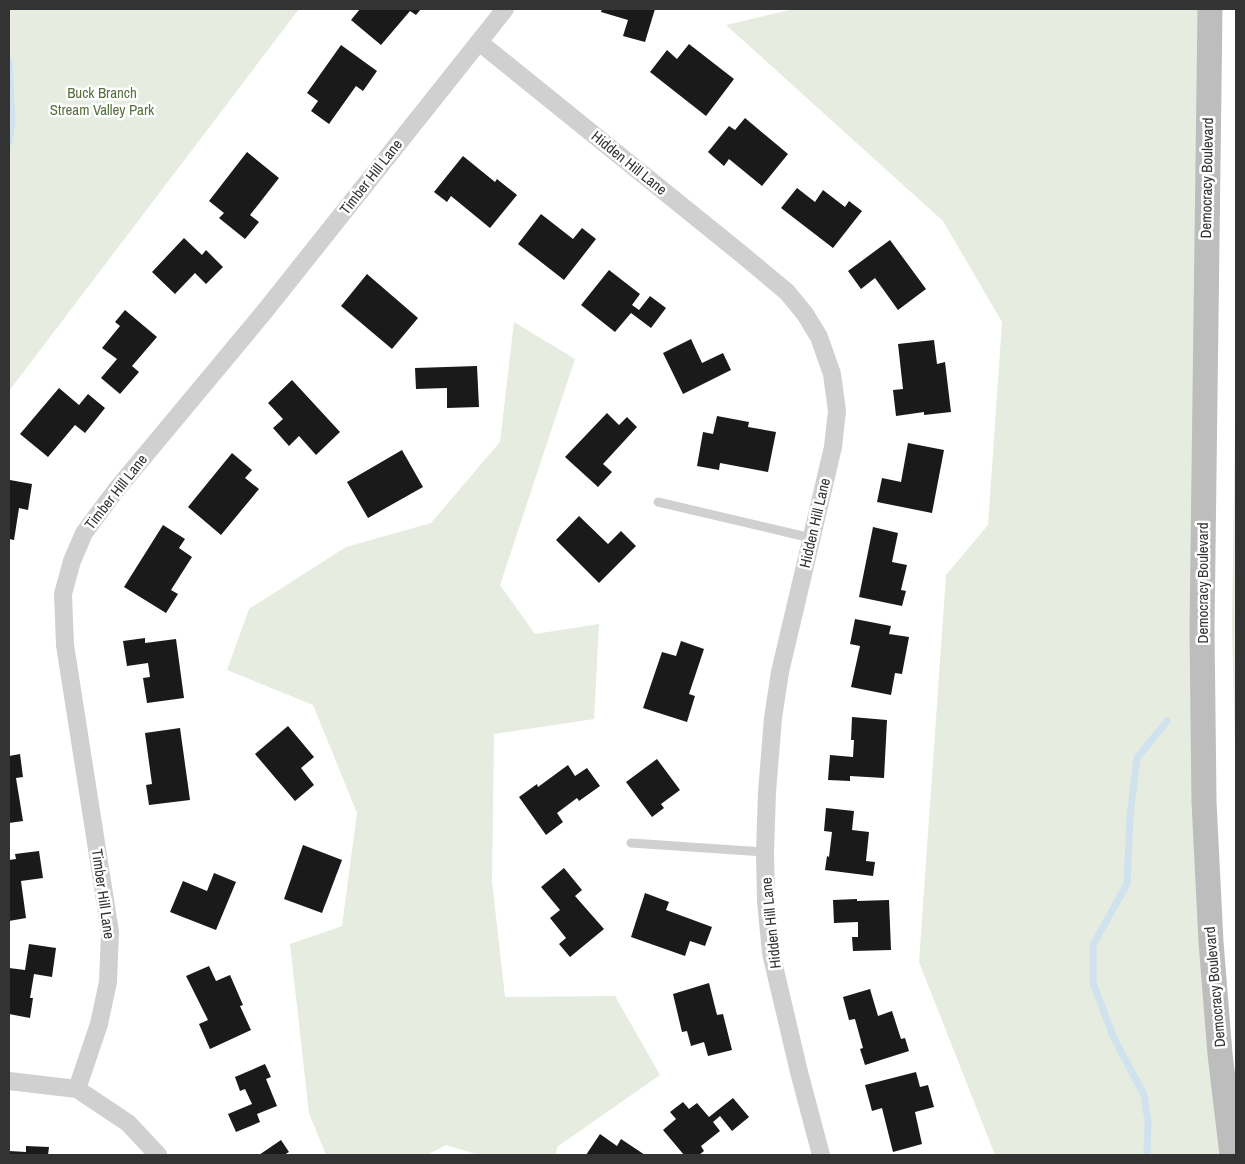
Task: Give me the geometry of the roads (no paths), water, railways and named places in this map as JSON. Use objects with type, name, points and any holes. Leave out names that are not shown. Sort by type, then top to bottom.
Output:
[{"type":"main road","name":"Democracy Boulevard","points":[[1210,9],[1202,628],[1204,792],[1211,942],[1220,1054],[1232,1155]]},
{"type":"street","name":"Timber Hill Lane","points":[[77,1089],[99,1024],[108,982],[110,932],[65,646],[63,594],[72,561],[84,533],[116,490],[265,311],[506,9]]},
{"type":"street","name":"Hidden Hill Lane","points":[[479,42],[787,292],[805,314],[819,337],[832,374],[837,412],[833,447],[810,538],[780,672],[767,792],[765,852],[766,902],[771,953],[821,1155]]},
{"type":"street","points":[[9,1080],[77,1089],[128,1123],[158,1155]]},
{"type":"lane","points":[[658,502],[810,538]]},
{"type":"lane","points":[[630,843],[765,852]]},
{"type":"waterway","points":[[9,62],[12,123],[9,142]]},
{"type":"waterway","points":[[1147,1155],[1148,1121],[1144,1095],[1113,1036],[1093,983],[1093,945],[1127,884],[1130,816],[1137,758],[1167,721]]},
{"type":"park label","name":"Buck Branch Stream Valley Park","points":[[102,102]]}]
